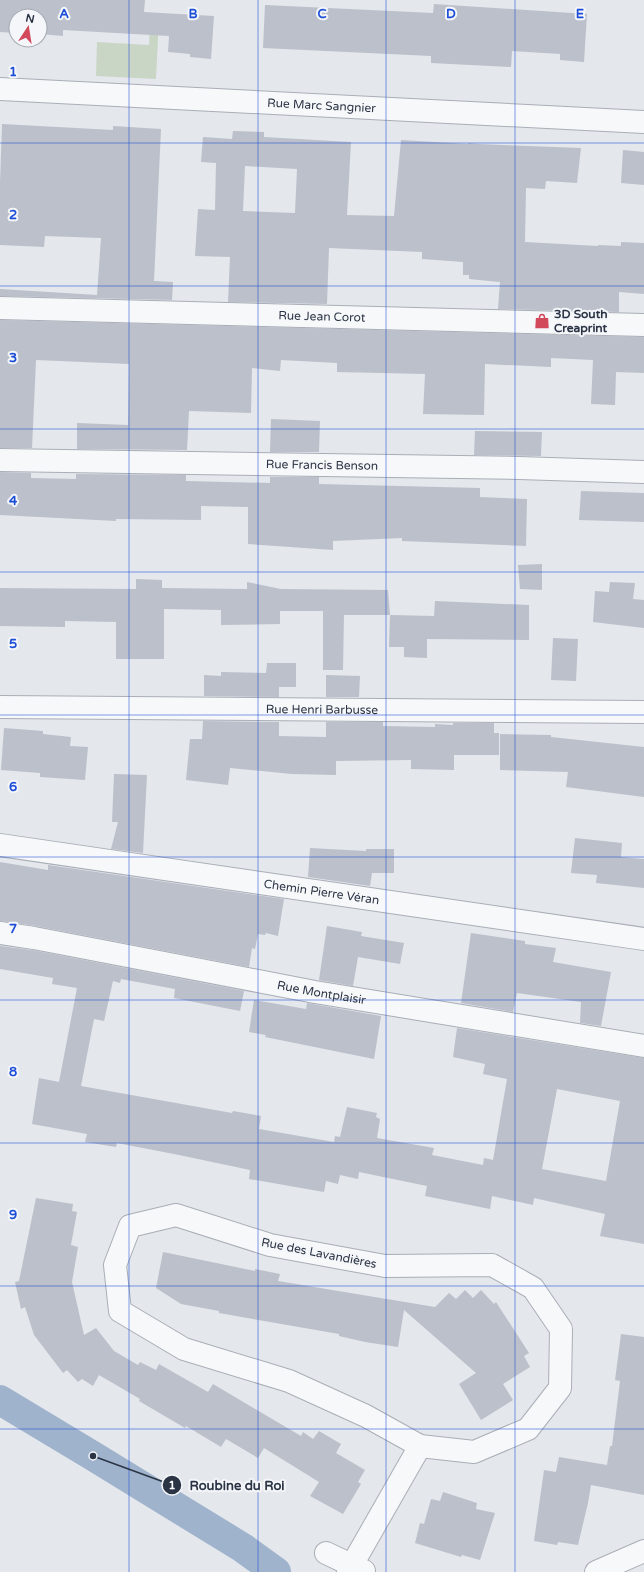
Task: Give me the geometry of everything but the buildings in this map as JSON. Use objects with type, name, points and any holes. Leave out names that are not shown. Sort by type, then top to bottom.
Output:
[{"type":"street","name":"Rue Marc Sangnier","points":[[0,89],[644,122]]},
{"type":"street","name":"Rue Jean Corot","points":[[0,308],[644,325]]},
{"type":"street","name":"Rue Francis Benson","points":[[0,460],[519,468],[644,472]]},
{"type":"street","name":"Rue Henri Barbusse","points":[[0,707],[644,712]]},
{"type":"street","name":"Chemin Pierre Véran","points":[[0,845],[644,939]]},
{"type":"street","name":"Rue Montplaisir","points":[[0,933],[34,938],[315,992],[644,1046]]},
{"type":"street","name":"Rue des Lavandières","points":[[176,1215],[270,1245],[386,1266],[492,1265],[533,1288],[561,1329],[560,1388],[528,1429],[474,1452],[420,1446],[366,1416],[289,1381],[184,1349],[120,1310],[114,1265],[130,1226],[176,1215]]},
{"type":"street","points":[[326,1553],[356,1570],[420,1446]]},
{"type":"street","points":[[596,1572],[644,1551]]},
{"type":"green space","points":[[150,18],[159,18],[156,79],[96,76],[97,42],[149,45]]},
{"type":"waterway","points":[[0,1400],[243,1548],[276,1572]]},
{"type":"place","name":"3D South Creaprint","points":[[542,321]]},
{"type":"place","name":"Roubine du Roi","points":[[93,1456]]}]
